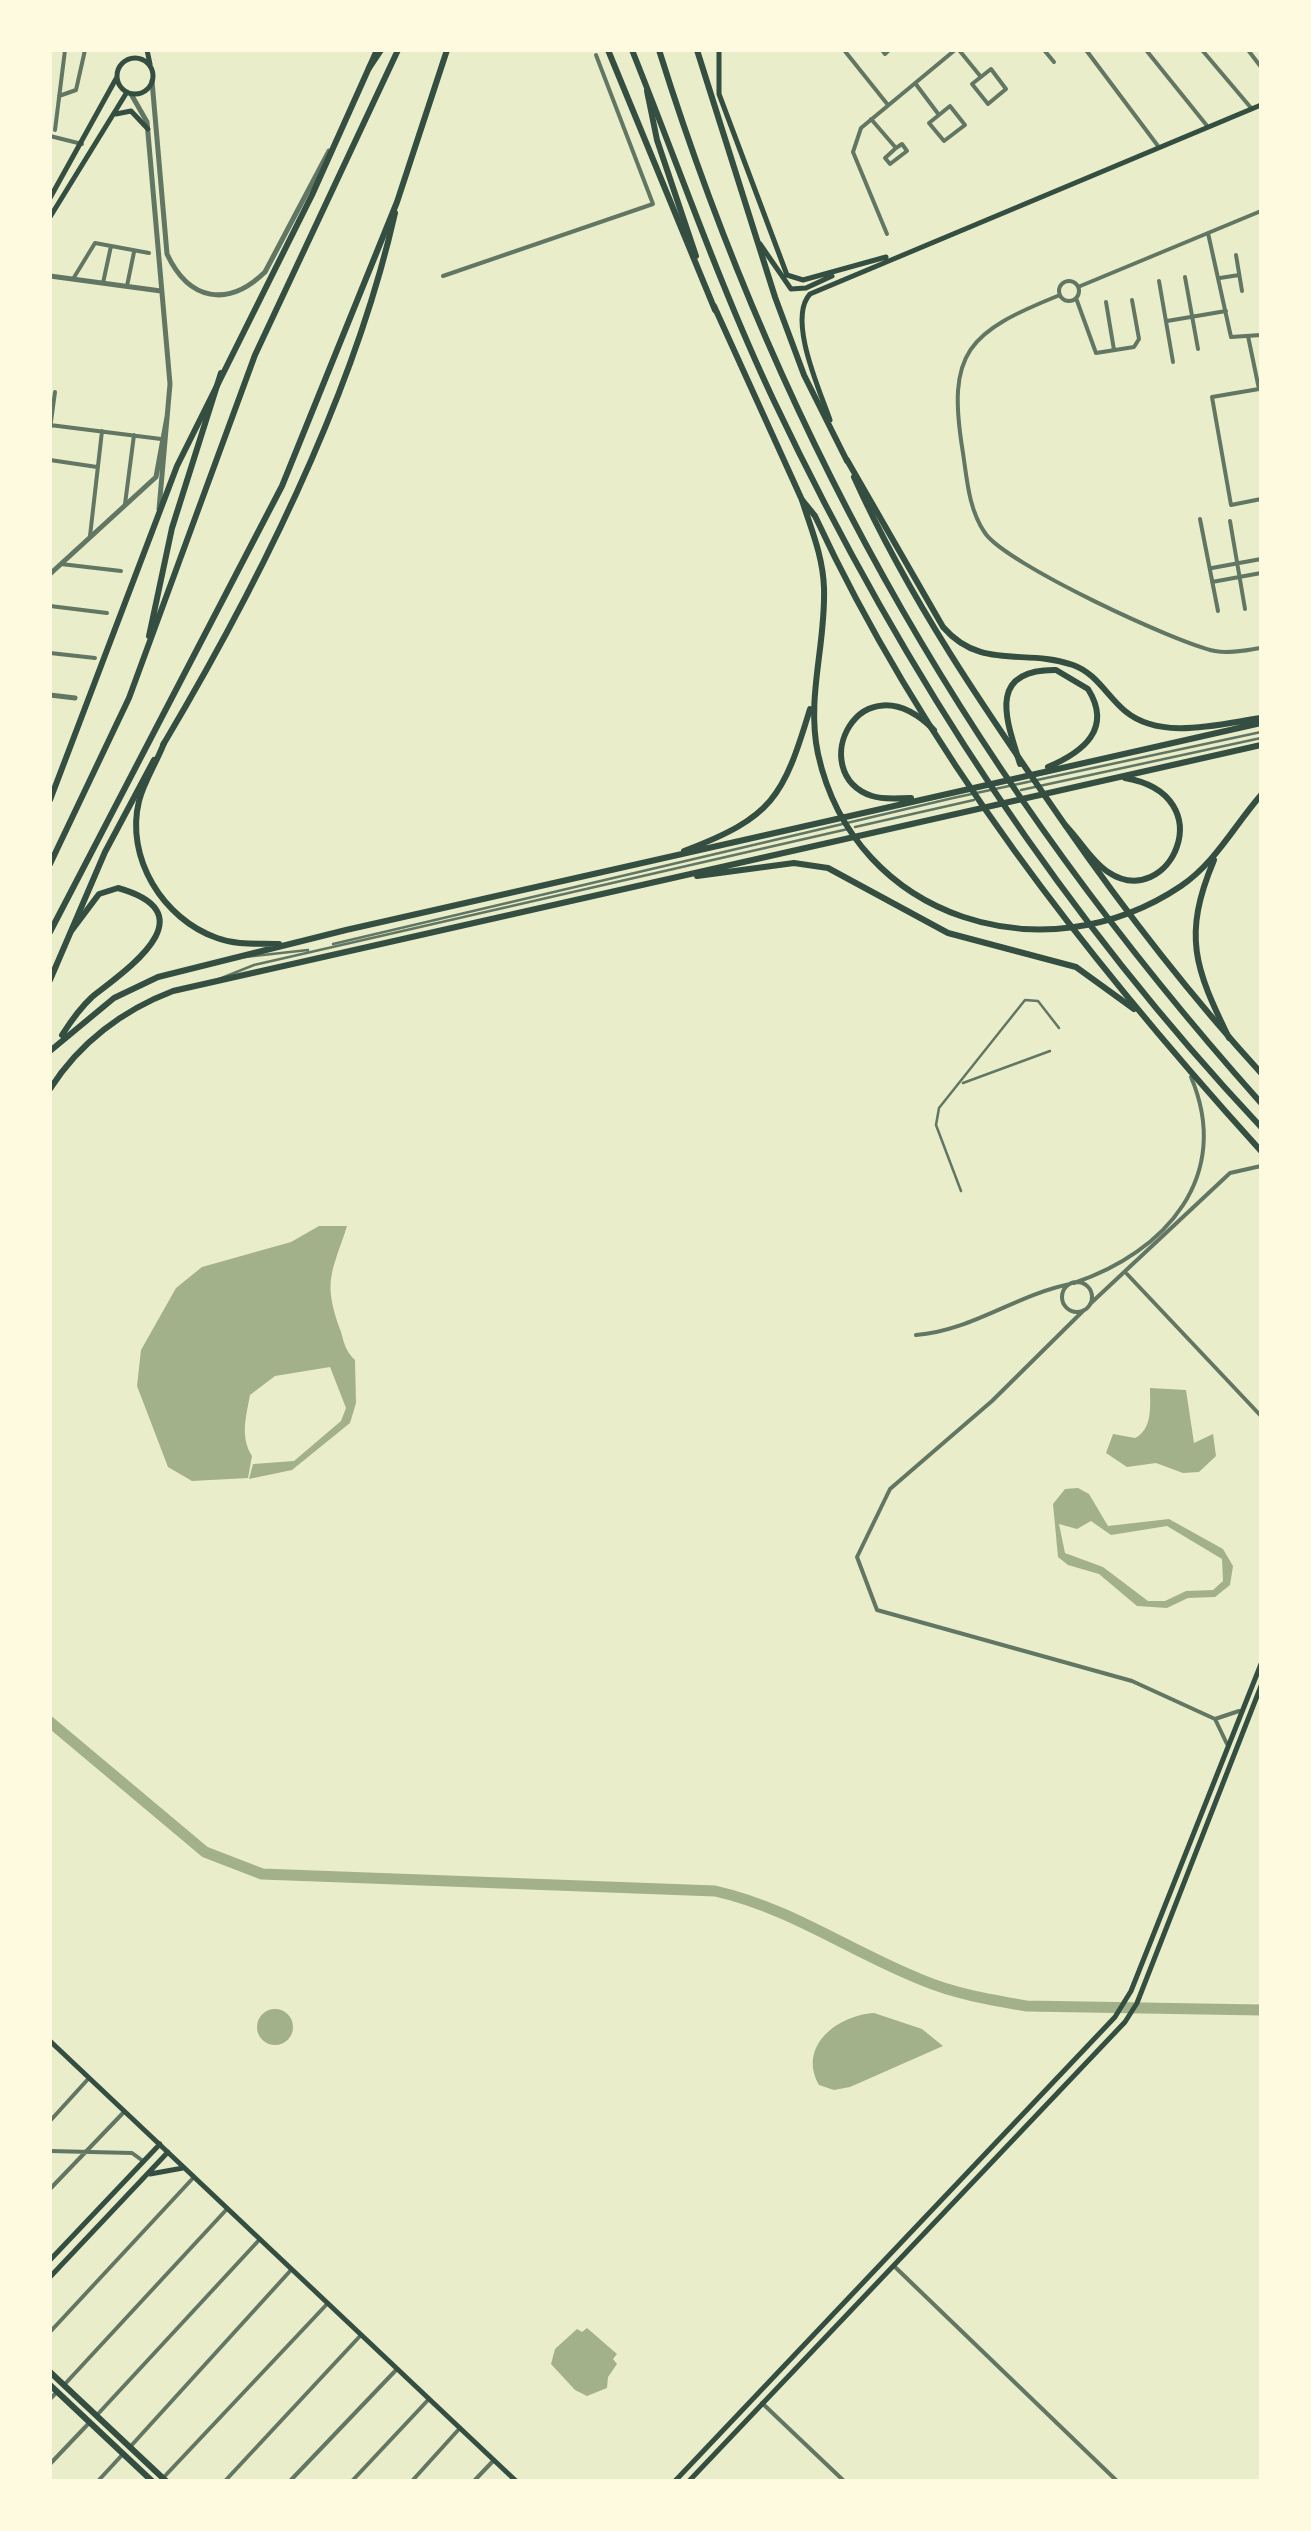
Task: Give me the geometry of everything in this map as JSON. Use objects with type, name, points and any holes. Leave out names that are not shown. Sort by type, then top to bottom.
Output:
[{"type":"main road","points":[[50,198],[117,78],[122,50]]},
{"type":"main road","points":[[128,93],[143,92],[152,81],[148,50]]},
{"type":"main road","points":[[50,800],[158,521],[221,372],[282,257],[379,50]]},
{"type":"main road","points":[[50,864],[99,770],[255,355],[398,50]]},
{"type":"main road","points":[[50,980],[105,852],[254,583],[283,522],[356,342],[447,50]]},
{"type":"main road","points":[[608,50],[716,310],[802,500],[817,541],[824,587],[812,704],[792,771],[769,804],[732,832],[666,858]]},
{"type":"main road","points":[[632,50],[774,400],[906,651],[1041,859],[1141,988],[1261,1128]]},
{"type":"main road","points":[[660,50],[700,172],[764,337],[844,509],[890,591],[1038,827],[1144,968],[1261,1103]]},
{"type":"main road","points":[[697,50],[716,123],[804,375],[874,522],[932,625],[1020,764],[1125,910],[1261,1073]]},
{"type":"main road","points":[[719,50],[719,94],[784,271],[798,281],[887,258]]},
{"type":"main road","points":[[120,65],[136,58],[150,67]]},
{"type":"main road","points":[[117,78],[128,93]]},
{"type":"main road","points":[[644,80],[666,173],[716,310]]},
{"type":"main road","points":[[50,217],[128,93]]},
{"type":"main road","points":[[836,440],[814,378],[801,308],[813,292],[1261,105]]},
{"type":"main road","points":[[110,119],[119,111],[131,111],[148,129]]},
{"type":"main road","points":[[50,932],[282,486],[398,202]]},
{"type":"main road","points":[[758,240],[791,289],[806,288],[848,268]]},
{"type":"main road","points":[[144,656],[172,528],[221,372]]},
{"type":"main road","points":[[846,460],[943,627],[966,648],[992,657],[1077,666],[1125,711],[1147,722],[1198,728],[1261,721]]},
{"type":"main road","points":[[802,500],[934,730],[1029,869],[1134,1009],[1261,1150]]},
{"type":"main road","points":[[1020,764],[1004,716],[1011,690],[1040,672],[1056,670],[1080,680],[1096,705],[1094,734],[1081,751],[1034,773]]},
{"type":"main road","points":[[812,704],[818,755],[833,796],[859,842],[882,869],[913,893],[966,919],[1017,930],[1102,923],[1147,906],[1182,885],[1218,850],[1261,795]]},
{"type":"main road","points":[[934,730],[915,712],[888,704],[860,714],[842,740],[842,764],[860,790],[878,798],[952,795],[1261,721]]},
{"type":"main road","points":[[58,1042],[135,986],[243,956],[666,858],[835,826],[964,812],[1118,777],[1261,738]]},
{"type":"main road","points":[[164,743],[139,799],[137,819],[144,868],[156,889],[176,914],[216,938],[247,944],[291,944]]},
{"type":"main road","points":[[1066,826],[1114,876],[1137,879],[1164,868],[1180,836],[1175,807],[1147,782],[1118,777]]},
{"type":"main road","points":[[50,1089],[84,1046],[141,1004],[218,980],[843,838],[859,824],[922,798]]},
{"type":"main road","points":[[1218,850],[1202,890],[1193,948],[1197,969],[1229,1038]]},
{"type":"main road","points":[[670,879],[794,863],[828,868],[948,933],[1076,967],[1134,1009]]},
{"type":"main road","points":[[50,1051],[90,1000],[154,946],[157,918],[135,893],[118,888],[99,894],[72,930]]},
{"type":"main road","points":[[674,2481],[1120,2010],[1261,1664]]},
{"type":"main road","points":[[689,2481],[1132,2012],[1261,1686]]},
{"type":"main road","points":[[52,2046],[516,2481]]},
{"type":"main road","points":[[50,2260],[160,2144]]},
{"type":"main road","points":[[50,2278],[168,2152]]},
{"type":"main road","points":[[147,2174],[185,2168]]},
{"type":"main road","points":[[50,2372],[93,2419],[164,2480]]},
{"type":"main road","points":[[50,2385],[93,2419]]},
{"type":"main road","points":[[127,2451],[152,2481]]},
{"type":"street","points":[[56,130],[65,50]]},
{"type":"street","points":[[60,96],[76,90],[86,50]]},
{"type":"street","points":[[844,50],[888,105]]},
{"type":"street","points":[[882,50],[889,50]]},
{"type":"street","points":[[887,234],[852,152],[861,128],[957,50],[981,77]]},
{"type":"street","points":[[1044,50],[1054,62]]},
{"type":"street","points":[[1086,50],[1159,147]]},
{"type":"street","points":[[1146,50],[1208,127]]},
{"type":"street","points":[[1202,50],[1252,109]]},
{"type":"street","points":[[1248,50],[1261,66]]},
{"type":"street","points":[[443,276],[653,204],[596,55]]},
{"type":"street","points":[[991,69],[1006,90],[988,104],[972,84],[981,77],[991,69]]},
{"type":"street","points":[[152,81],[166,254],[186,284],[214,296],[250,286],[265,272],[354,104]]},
{"type":"street","points":[[915,84],[939,115]]},
{"type":"street","points":[[128,93],[145,116],[148,129],[161,291],[168,415],[158,521]]},
{"type":"street","points":[[950,106],[965,125],[944,141],[929,123],[939,115],[950,106]]},
{"type":"street","points":[[871,119],[896,148]]},
{"type":"street","points":[[50,136],[82,144]]},
{"type":"street","points":[[1261,210],[1078,287],[1065,282],[1060,295],[985,331],[967,354],[957,380],[956,408],[969,492],[986,534],[1018,562],[1189,642],[1224,652],[1261,648]]},
{"type":"street","points":[[1208,233],[1231,338],[1261,335]]},
{"type":"street","points":[[73,279],[95,242],[149,253]]},
{"type":"street","points":[[103,283],[111,246]]},
{"type":"street","points":[[127,286],[134,250]]},
{"type":"street","points":[[1236,255],[1242,291]]},
{"type":"street","points":[[1220,278],[1239,275]]},
{"type":"street","points":[[50,276],[161,291]]},
{"type":"street","points":[[1185,277],[1198,349]]},
{"type":"street","points":[[1159,281],[1173,362]]},
{"type":"street","points":[[1078,287],[1076,298],[1096,353],[1134,346],[1139,339],[1132,300]]},
{"type":"street","points":[[1060,295],[1067,301],[1076,298]]},
{"type":"street","points":[[1106,302],[1114,350]]},
{"type":"street","points":[[1166,322],[1226,311]]},
{"type":"street","points":[[1248,336],[1259,389],[1212,398],[1231,505],[1261,499]]},
{"type":"street","points":[[55,392],[50,426],[161,438]]},
{"type":"street","points":[[50,574],[156,476],[168,415]]},
{"type":"street","points":[[90,536],[102,431]]},
{"type":"street","points":[[126,504],[134,435]]},
{"type":"street","points":[[50,460],[97,466]]},
{"type":"street","points":[[1200,519],[1218,611]]},
{"type":"street","points":[[1230,521],[1245,609]]},
{"type":"street","points":[[1210,568],[1261,559]]},
{"type":"street","points":[[61,564],[121,571]]},
{"type":"street","points":[[1212,582],[1261,573]]},
{"type":"street","points":[[50,606],[108,613]]},
{"type":"street","points":[[50,652],[95,658]]},
{"type":"street","points":[[50,695],[76,698]]},
{"type":"street","points":[[916,1334],[951,1330],[1020,1297],[1102,1274],[1133,1256],[1196,1188],[1206,1131],[1190,1072]]},
{"type":"street","points":[[1227,1744],[1215,1720],[1132,1680],[877,1610],[859,1568],[861,1544],[890,1489],[992,1401],[1230,1173],[1261,1166]]},
{"type":"street","points":[[1126,1273],[1261,1416]]},
{"type":"street","points":[[1072,1283],[1090,1290],[1090,1304]]},
{"type":"street","points":[[1072,1283],[1063,1291],[1064,1304],[1071,1311],[1084,1310]]},
{"type":"street","points":[[1215,1720],[1239,1711]]},
{"type":"street","points":[[50,2121],[90,2078]]},
{"type":"street","points":[[50,2189],[124,2111]]},
{"type":"street","points":[[50,2150],[132,2153],[143,2161]]},
{"type":"street","points":[[50,2332],[194,2176]]},
{"type":"street","points":[[64,2385],[227,2208]]},
{"type":"street","points":[[50,2464],[260,2239]]},
{"type":"street","points":[[894,2266],[1118,2481]]},
{"type":"street","points":[[98,2481],[292,2269]]},
{"type":"street","points":[[164,2480],[328,2303]]},
{"type":"street","points":[[225,2481],[361,2335]]},
{"type":"street","points":[[290,2481],[398,2369]]},
{"type":"street","points":[[50,2399],[57,2392]]},
{"type":"street","points":[[352,2481],[429,2399]]},
{"type":"street","points":[[762,2403],[844,2481]]},
{"type":"street","points":[[412,2481],[460,2428]]},
{"type":"street","points":[[474,2481],[494,2460]]},
{"type":"lane","points":[[859,824],[952,795],[1261,738]]},
{"type":"lane","points":[[333,944],[835,826],[957,804],[1261,738]]},
{"type":"lane","points":[[218,980],[231,970],[835,826]]},
{"type":"lane","points":[[243,956],[252,959],[308,950]]},
{"type":"lane","points":[[961,1191],[936,1125],[939,1108],[1026,1000],[1038,1001],[1059,1028]]},
{"type":"lane","points":[[962,1083],[1050,1052]]},
{"type":"shaded area","points":[[319,1226],[347,1226],[331,1288],[344,1344],[355,1360],[356,1403],[350,1423],[292,1470],[249,1479],[253,1464],[294,1461],[341,1421],[346,1408],[330,1367],[275,1376],[250,1395],[245,1427],[252,1456],[248,1478],[192,1481],[168,1467],[137,1386],[141,1350],[176,1288],[202,1267],[291,1242]]},
{"type":"shaded area","points":[[1150,1388],[1186,1390],[1194,1443],[1213,1434],[1216,1456],[1199,1472],[1183,1473],[1156,1463],[1127,1467],[1106,1453],[1113,1434],[1135,1438],[1145,1429]]},
{"type":"shaded area","points":[[1078,1488],[1089,1494],[1108,1526],[1169,1519],[1223,1549],[1233,1566],[1230,1585],[1215,1597],[1188,1598],[1167,1608],[1137,1606],[1099,1574],[1068,1565],[1058,1557],[1053,1504],[1065,1489]],"holes":[[[1091,1521],[1111,1535],[1167,1526],[1222,1559],[1223,1581],[1213,1590],[1186,1591],[1165,1601],[1148,1601],[1103,1567],[1065,1553],[1059,1524],[1077,1529]]]},
{"type":"shaded area","points":[[275,2009],[288,2014],[293,2027],[288,2040],[275,2045],[262,2040],[257,2027],[262,2014]]},
{"type":"shaded area","points":[[874,2013],[922,2029],[943,2046],[850,2087],[834,2090],[819,2085],[813,2057],[825,2035],[848,2019]]},
{"type":"shaded area","points":[[587,2328],[617,2354],[613,2359],[617,2364],[608,2377],[607,2388],[587,2396],[575,2390],[551,2364],[555,2349],[577,2329],[582,2332]]},
{"type":"waterway","points":[[50,1722],[205,1852],[262,1874],[715,1891],[795,1919],[922,1980],[974,1996],[1027,2006],[1261,2010]]}]
